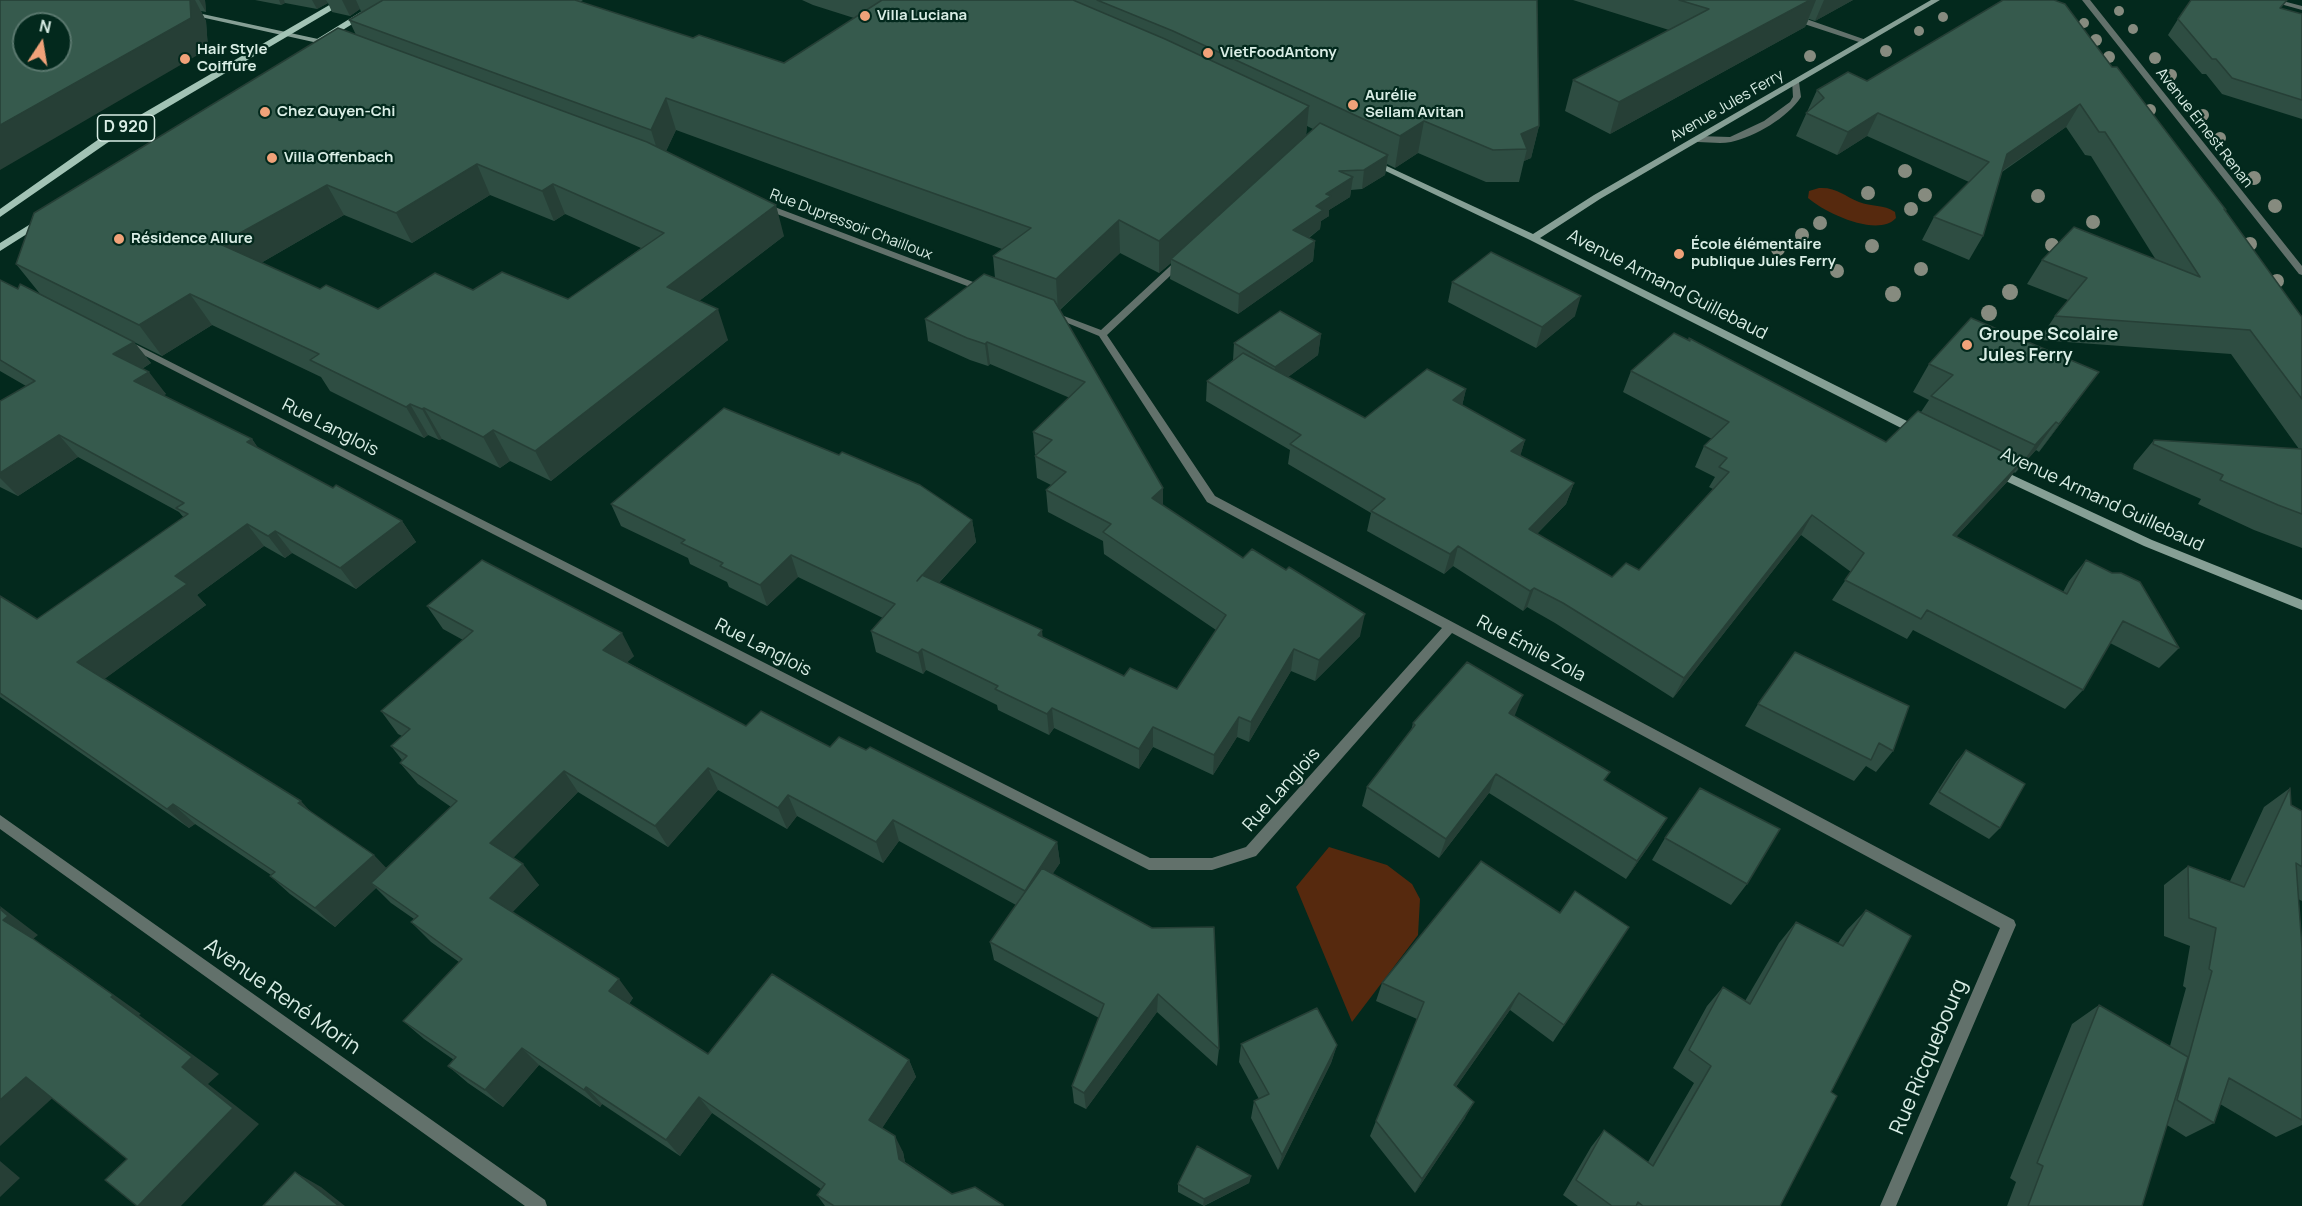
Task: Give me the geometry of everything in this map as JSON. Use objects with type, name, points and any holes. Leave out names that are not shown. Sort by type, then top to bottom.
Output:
[{"type":"main road","name":"D 920","points":[[0,214],[104,141],[344,0]]},
{"type":"main road","points":[[309,47],[386,0]]},
{"type":"main road","points":[[0,248],[55,212]]},
{"type":"street","name":"Avenue Jules Ferry","points":[[1533,238],[1597,197],[1936,0]]},
{"type":"street","name":"Avenue Ernest Renan","points":[[2086,0],[2302,272]]},
{"type":"street","points":[[2270,0],[2302,8]]},
{"type":"street","points":[[183,11],[329,44]]},
{"type":"street","points":[[1780,13],[1865,41]]},
{"type":"street","points":[[1698,139],[1728,139],[1742,136],[1791,108],[1797,97],[1795,82]]},
{"type":"street","name":"Avenue Armand Guillebaud","points":[[1359,156],[1533,238],[1927,436]]},
{"type":"street","name":"Rue Dupressoir Chailloux","points":[[758,204],[991,292]]},
{"type":"street","points":[[1046,313],[1102,334],[1188,254]]},
{"type":"street","name":"Rue Émile Zola","points":[[1102,334],[1211,499],[2009,925]]},
{"type":"street","name":"Rue Langlois","points":[[117,339],[1149,864],[1212,864],[1251,852],[1451,626]]},
{"type":"street","name":"Avenue Armand Guillebaud","points":[[1990,468],[2147,543],[2223,576],[2302,606]]},
{"type":"street","name":"Avenue René Morin","points":[[0,821],[539,1206]]},
{"type":"street","name":"Rue Ricquebourg","points":[[1888,1206],[2009,925]]},
{"type":"shaded area","points":[[1819,188],[1831,189],[1864,204],[1886,208],[1895,212],[1896,218],[1888,223],[1877,225],[1852,221],[1839,216],[1808,198],[1809,191]]},
{"type":"shaded area","points":[[1329,847],[1387,865],[1412,884],[1420,899],[1418,935],[1352,1022],[1296,887]]},
{"type":"building","points":[[0,0],[190,0],[191,18],[0,125]]},
{"type":"building","points":[[383,0],[575,0],[693,38],[699,35],[784,63],[882,0],[1073,0],[1165,39],[1309,106],[1159,241],[1119,220],[1056,279],[993,256],[1031,228],[666,98],[651,130],[349,20]]},
{"type":"building","points":[[1097,0],[1537,0],[1539,126],[1521,134],[1527,149],[1493,150],[1424,121],[1400,136],[1173,31]]},
{"type":"building","points":[[1679,0],[1810,0],[1619,102],[1573,80],[1709,9]]},
{"type":"building","points":[[2003,0],[2054,0],[2065,4],[2112,67],[2117,67],[2226,210],[2224,209],[2302,317],[2302,399],[2250,330],[2055,316],[2087,278],[2042,260],[2074,227],[2200,277],[2105,132],[2099,132],[2080,104],[2007,154],[1983,236],[1934,217],[1989,162],[1878,113],[1848,132],[1806,113],[1824,98],[1817,90],[1848,72],[1867,81]]},
{"type":"building","points":[[2191,0],[2287,0],[2280,8],[2302,14],[2302,100],[2232,78],[2216,59],[2212,59],[2178,19]]},
{"type":"building","points":[[338,28],[647,142],[776,205],[667,287],[718,309],[535,451],[493,430],[483,437],[424,408],[410,404],[406,407],[310,360],[319,354],[190,294],[139,325],[16,264],[34,213]],"holes":[[[477,164],[542,191],[553,184],[664,233],[568,299],[502,272],[473,290],[435,273],[378,309],[326,285],[320,289],[220,244],[327,185],[396,213]]]},
{"type":"building","points":[[1320,123],[1388,155],[1364,170],[1339,171],[1353,177],[1326,194],[1331,196],[1316,206],[1323,210],[1293,230],[1315,241],[1239,294],[1171,259]]},
{"type":"building","points":[[1491,252],[1581,296],[1542,327],[1452,282]]},
{"type":"building","points":[[984,274],[1054,300],[1163,488],[1152,498],[1243,558],[1252,549],[1286,570],[1289,567],[1365,614],[1319,660],[1294,649],[1251,722],[1239,717],[1214,755],[1153,727],[1139,749],[1052,708],[1047,714],[995,689],[998,686],[922,649],[918,653],[871,631],[895,604],[791,555],[760,585],[720,566],[723,563],[681,543],[685,540],[611,504],[724,408],[839,455],[842,452],[920,485],[972,520],[922,575],[1042,630],[1038,635],[1124,676],[1130,668],[1177,689],[1226,615],[1103,532],[1111,524],[1046,490],[1066,472],[1035,456],[1052,440],[1033,432],[1085,382],[987,342],[985,344],[967,338],[925,319]]},
{"type":"building","points":[[0,280],[18,289],[20,284],[134,342],[113,354],[149,372],[134,381],[252,439],[247,442],[333,488],[336,485],[402,521],[340,568],[275,531],[268,536],[247,524],[175,576],[187,584],[77,662],[301,801],[298,803],[374,855],[315,908],[270,876],[275,872],[173,804],[167,809],[0,693],[0,596],[37,619],[188,514],[176,508],[184,503],[59,435],[0,473],[0,401],[35,381],[0,360]]},
{"type":"building","points":[[1280,311],[1321,334],[1275,367],[1234,343]]},
{"type":"building","points":[[1971,318],[2099,372],[2059,424],[2056,422],[2035,445],[1931,396],[1953,375],[1929,364]]},
{"type":"building","points":[[1674,333],[1690,341],[1689,338],[1886,442],[1918,411],[2022,461],[1953,535],[2067,594],[2086,560],[2112,573],[2121,573],[2140,582],[2179,648],[2123,621],[2083,690],[1927,610],[1921,619],[1845,580],[1864,553],[1812,515],[1684,678],[1563,603],[1534,588],[1530,591],[1458,546],[1450,554],[1371,511],[1385,499],[1290,444],[1301,435],[1207,381],[1243,353],[1365,418],[1427,369],[1466,389],[1453,400],[1525,440],[1511,451],[1574,483],[1529,529],[1612,577],[1626,563],[1639,570],[1729,472],[1719,467],[1727,458],[1704,446],[1729,422],[1631,371]]},
{"type":"building","points":[[2154,440],[2302,449],[2302,514],[2220,480],[2223,475],[2153,444]]},
{"type":"building","points":[[482,560],[622,633],[603,650],[746,726],[761,711],[830,747],[839,737],[866,750],[870,747],[1057,842],[1025,891],[893,820],[876,842],[788,795],[778,808],[708,768],[655,826],[564,771],[490,843],[523,864],[490,898],[619,979],[609,991],[708,1054],[772,974],[909,1060],[869,1120],[895,1136],[899,1159],[952,1194],[975,1187],[1002,1206],[834,1206],[817,1195],[825,1184],[699,1097],[666,1140],[586,1087],[584,1090],[522,1048],[485,1090],[448,1066],[456,1057],[403,1021],[462,959],[411,922],[418,916],[371,883],[457,801],[400,763],[407,756],[391,746],[410,729],[381,711],[473,631],[427,606]]},
{"type":"building","points":[[1795,652],[1909,706],[1893,751],[1879,743],[1871,760],[1758,704]]},
{"type":"building","points":[[1467,662],[1523,695],[1509,713],[1610,772],[1604,780],[1667,818],[1637,861],[1496,774],[1446,839],[1367,787],[1415,725],[1413,723]]},
{"type":"building","points":[[1966,750],[2025,784],[2000,828],[1939,792]]},
{"type":"building","points":[[1700,788],[1780,829],[1747,884],[1665,838]]},
{"type":"building","points":[[2290,788],[2291,805],[2302,811],[2302,867],[2296,863],[2302,948],[2302,1120],[2229,1078],[2214,1123],[2177,1100],[2212,971],[2209,969],[2216,928],[2189,918],[2188,866],[2244,887]]},
{"type":"building","points":[[1481,861],[1560,913],[1575,891],[1629,927],[1564,1025],[1519,993],[1454,1085],[1474,1102],[1422,1179],[1376,1121],[1424,1002],[1382,983]]},
{"type":"building","points":[[1042,868],[1152,928],[1214,927],[1219,1049],[1158,994],[1084,1093],[1072,1086],[1104,1004],[990,942]]},
{"type":"building","points":[[0,909],[8,916],[3,920],[113,995],[111,997],[192,1057],[182,1067],[233,1108],[138,1206],[105,1180],[127,1159],[26,1077],[0,1100]]},
{"type":"building","points":[[1866,910],[1911,936],[1831,1092],[1837,1096],[1780,1206],[1643,1206],[1638,1202],[1636,1206],[1612,1206],[1576,1180],[1604,1130],[1653,1166],[1711,1066],[1689,1050],[1723,987],[1750,1004],[1796,922],[1843,946]]},
{"type":"building","points":[[2099,1005],[2188,1057],[2142,1206],[2028,1206],[2043,1166],[2037,1163]]},
{"type":"building","points":[[1317,1008],[1337,1045],[1282,1155],[1254,1101],[1269,1094],[1241,1044]]},
{"type":"building","points":[[1197,1146],[1251,1176],[1204,1199],[1178,1184]]},
{"type":"building","points":[[295,1172],[339,1206],[263,1206]]},
{"type":"place","name":"Villa Luciana","points":[[865,16]]},
{"type":"place","name":"VietFoodAntony","points":[[1208,53]]},
{"type":"place","name":"Hair Style Coiffure","points":[[185,59]]},
{"type":"place","name":"Aurélie Sellam Avitan","points":[[1353,105]]},
{"type":"place","name":"Chez Quyen-Chi","points":[[265,112]]},
{"type":"place","name":"Villa Offenbach","points":[[272,158]]},
{"type":"place","name":"Résidence Allure","points":[[119,239]]},
{"type":"place","name":"École élémentaire publique Jules Ferry","points":[[1679,254]]},
{"type":"place","name":"Groupe Scolaire Jules Ferry","points":[[1967,345]]}]
